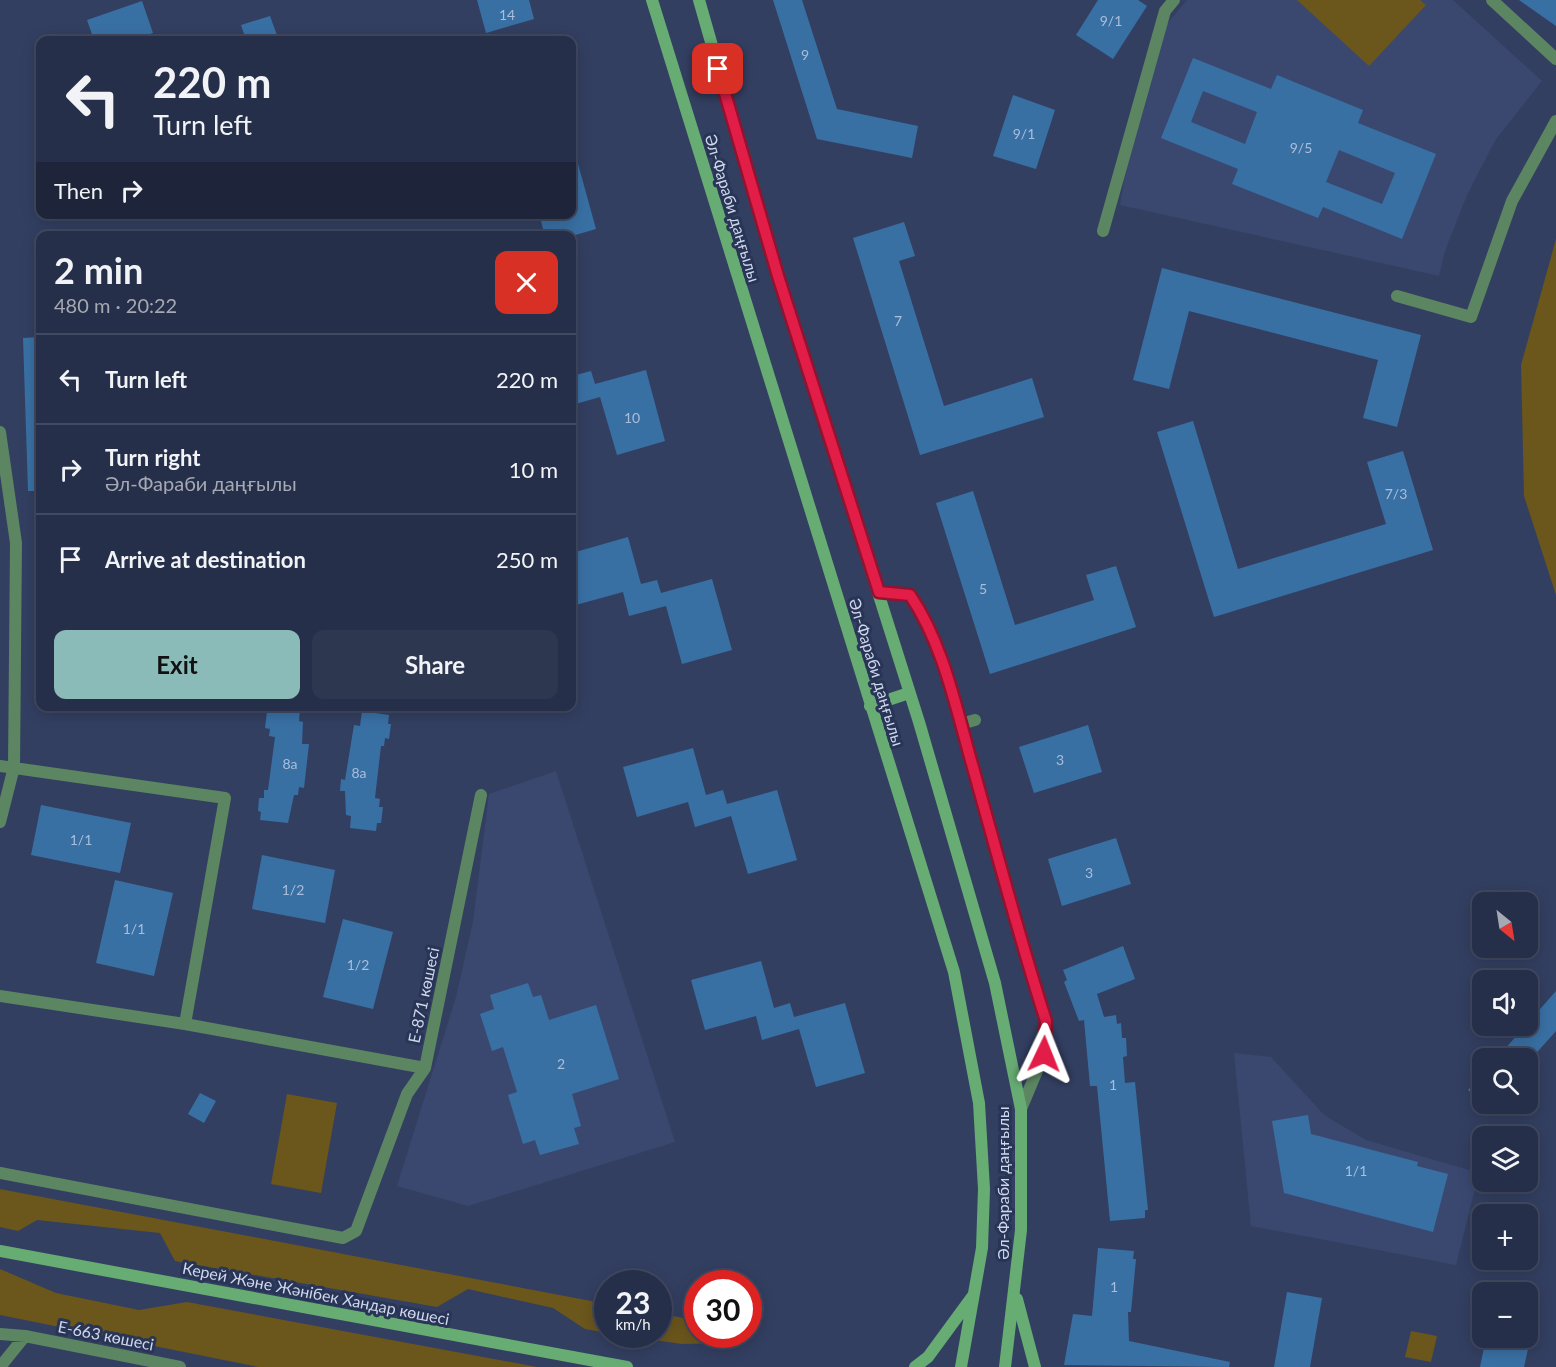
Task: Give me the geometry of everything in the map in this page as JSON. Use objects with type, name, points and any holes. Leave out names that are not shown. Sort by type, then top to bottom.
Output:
[{"type":"main road","name":"Әл-Фараби даңғылы","points":[[652,0],[954,972],[978,1103],[984,1189],[982,1248],[961,1367]]},
{"type":"main road","name":"Әл-Фараби даңғылы","points":[[699,0],[778,276],[879,592],[986,948],[1021,1109],[1022,1230],[1005,1367]]},
{"type":"main road","points":[[870,706],[909,693]]},
{"type":"main road","name":"Керей Және Жәнібек Хандар көшесі","points":[[0,1251],[627,1367]]},
{"type":"main road","points":[[1016,1292],[1035,1367]]},
{"type":"main road","points":[[915,1367],[928,1357],[974,1294]]},
{"type":"street","points":[[1103,231],[1165,11],[1174,0]]},
{"type":"street","points":[[1492,0],[1556,59]]},
{"type":"street","points":[[1397,296],[1472,317],[1512,201],[1556,121]]},
{"type":"street","points":[[0,432],[16,543],[14,767],[0,822]]},
{"type":"street","points":[[879,592],[910,595],[923,614],[961,724],[1046,1021],[1044,1054],[1021,1109]]},
{"type":"street","points":[[961,724],[975,720]]},
{"type":"street","points":[[0,766],[225,798],[184,1024]]},
{"type":"street","name":"Е-871 көшесі","points":[[0,996],[184,1024],[425,1068],[481,795]]},
{"type":"street","points":[[0,1173],[343,1238],[356,1231],[407,1094],[425,1068]]},
{"type":"street","name":"Е-663 көшесі","points":[[0,1334],[25,1336],[180,1367]]},
{"type":"street","points":[[0,1367],[25,1336]]},
{"type":"shaded area","points":[[1187,0],[1453,0],[1542,81],[1496,139],[1467,195],[1445,251],[1439,276],[1120,205],[1137,105],[1161,31]]},
{"type":"shaded area","points":[[1297,0],[1420,0],[1426,5],[1369,66]]},
{"type":"shaded area","points":[[1556,239],[1556,595],[1524,496],[1521,365]]},
{"type":"shaded area","points":[[556,771],[675,1142],[468,1206],[397,1186],[456,997],[473,922],[489,794]]},
{"type":"shaded area","points":[[1234,1053],[1271,1057],[1324,1115],[1366,1140],[1472,1171],[1472,1192],[1474,1192],[1456,1265],[1251,1226]]},
{"type":"shaded area","points":[[287,1094],[337,1103],[321,1193],[271,1184]]},
{"type":"shaded area","points":[[0,1189],[594,1302],[594,1331],[585,1329],[553,1308],[468,1289],[437,1307],[175,1261],[160,1233],[37,1220],[18,1231],[0,1227]]},
{"type":"shaded area","points":[[0,1269],[56,1293],[139,1310],[187,1302],[537,1367],[258,1367],[0,1315]]},
{"type":"shaded area","points":[[672,1316],[684,1318],[684,1344],[672,1343]]},
{"type":"shaded area","points":[[1411,1331],[1437,1336],[1431,1362],[1405,1357]]},
{"type":"building","points":[[477,0],[529,0],[534,19],[486,33]]},
{"type":"building","points":[[773,0],[802,0],[837,109],[918,126],[912,158],[817,139]]},
{"type":"building","points":[[1098,0],[1138,0],[1147,6],[1113,59],[1076,35]]},
{"type":"building","points":[[1519,0],[1556,0],[1556,26]]},
{"type":"building","points":[[142,1],[153,33],[144,36],[93,36],[87,20]]},
{"type":"building","points":[[270,16],[277,36],[245,36],[241,25]]},
{"type":"building","points":[[1193,58],[1271,89],[1277,75],[1363,110],[1358,123],[1436,154],[1402,239],[1323,207],[1318,218],[1232,184],[1238,169],[1161,138]],"holes":[[[1203,91],[1257,112],[1245,144],[1191,122]],[[1339,150],[1395,173],[1382,204],[1326,182]]]},
{"type":"building","points":[[1013,95],[1055,110],[1036,169],[993,156]]},
{"type":"building","points":[[576,157],[596,229],[576,235],[576,231],[544,231],[540,219],[576,219]]},
{"type":"building","points":[[904,222],[915,256],[899,261],[944,406],[1032,378],[1044,417],[920,455],[853,238]]},
{"type":"building","points":[[1162,268],[1421,335],[1397,427],[1363,418],[1378,360],[1189,311],[1169,389],[1133,380]]},
{"type":"building","points":[[36,337],[36,491],[28,491],[23,338]]},
{"type":"building","points":[[646,370],[665,441],[617,455],[600,397],[576,404],[576,375],[591,371],[595,384]]},
{"type":"building","points":[[1193,421],[1238,569],[1386,524],[1367,462],[1403,451],[1433,550],[1214,617],[1157,432]]},
{"type":"building","points":[[973,491],[1015,625],[1094,600],[1086,575],[1116,566],[1136,627],[990,674],[936,503]]},
{"type":"building","points":[[628,537],[641,584],[657,580],[661,593],[712,579],[732,650],[682,664],[666,606],[629,616],[623,592],[576,605],[576,552]]},
{"type":"building","points":[[267,711],[300,711],[299,721],[303,722],[302,744],[309,744],[304,788],[299,787],[298,795],[294,795],[288,823],[260,820],[261,812],[258,811],[259,798],[264,798],[264,790],[268,790],[275,737],[269,736],[270,729],[265,728]]},
{"type":"building","points":[[362,711],[389,715],[388,724],[391,724],[389,739],[385,738],[384,746],[381,746],[375,798],[380,799],[379,807],[383,807],[381,823],[377,823],[376,831],[350,828],[351,816],[346,815],[345,791],[340,791],[341,779],[345,780],[354,725],[360,726]]},
{"type":"building","points":[[1088,725],[1102,772],[1034,793],[1019,747]]},
{"type":"building","points":[[693,748],[706,795],[723,790],[727,804],[777,790],[797,860],[748,874],[731,816],[695,827],[688,802],[637,817],[623,767]]},
{"type":"building","points":[[41,805],[131,823],[120,873],[31,855]]},
{"type":"building","points":[[1116,838],[1131,884],[1062,906],[1048,859]]},
{"type":"building","points":[[262,855],[335,870],[325,923],[252,909]]},
{"type":"building","points":[[115,880],[173,893],[154,976],[96,963]]},
{"type":"building","points":[[343,919],[393,932],[373,1009],[323,997]]},
{"type":"building","points":[[1123,946],[1135,979],[1097,994],[1104,1017],[1116,1015],[1117,1024],[1121,1023],[1122,1038],[1126,1038],[1127,1056],[1123,1057],[1125,1083],[1135,1082],[1148,1210],[1145,1210],[1145,1218],[1110,1221],[1097,1086],[1090,1086],[1084,1020],[1079,1021],[1064,982],[1067,980],[1063,970]]},
{"type":"building","points":[[761,961],[774,1008],[790,1003],[794,1017],[845,1003],[865,1073],[816,1087],[799,1029],[762,1040],[756,1016],[705,1030],[691,980]]},
{"type":"building","points":[[528,983],[533,997],[541,995],[549,1020],[596,1005],[619,1079],[572,1094],[581,1126],[574,1128],[579,1144],[540,1155],[535,1140],[523,1144],[508,1095],[517,1092],[503,1047],[492,1051],[480,1014],[494,1009],[490,995]]},
{"type":"building","points":[[1556,991],[1556,1031],[1538,1051],[1538,1048],[1506,1048],[1516,1036],[1538,1036],[1538,1011]]},
{"type":"building","points":[[200,1093],[216,1101],[204,1123],[188,1114]]},
{"type":"building","points":[[1308,1115],[1311,1134],[1418,1162],[1417,1166],[1448,1174],[1433,1232],[1284,1193],[1272,1121]]},
{"type":"building","points":[[1098,1248],[1134,1251],[1133,1259],[1136,1259],[1131,1312],[1128,1312],[1129,1341],[1230,1362],[1229,1367],[1064,1365],[1073,1314],[1092,1316]]},
{"type":"building","points":[[1287,1292],[1322,1298],[1310,1367],[1274,1367]]},
{"type":"building","points":[[1484,1348],[1528,1348],[1524,1367],[1480,1367]]},
{"type":"route","points":[[718,69],[778,276],[879,592],[910,595],[923,614],[933,637],[961,724],[1029,969],[1046,1021],[1044,1054]]}]
